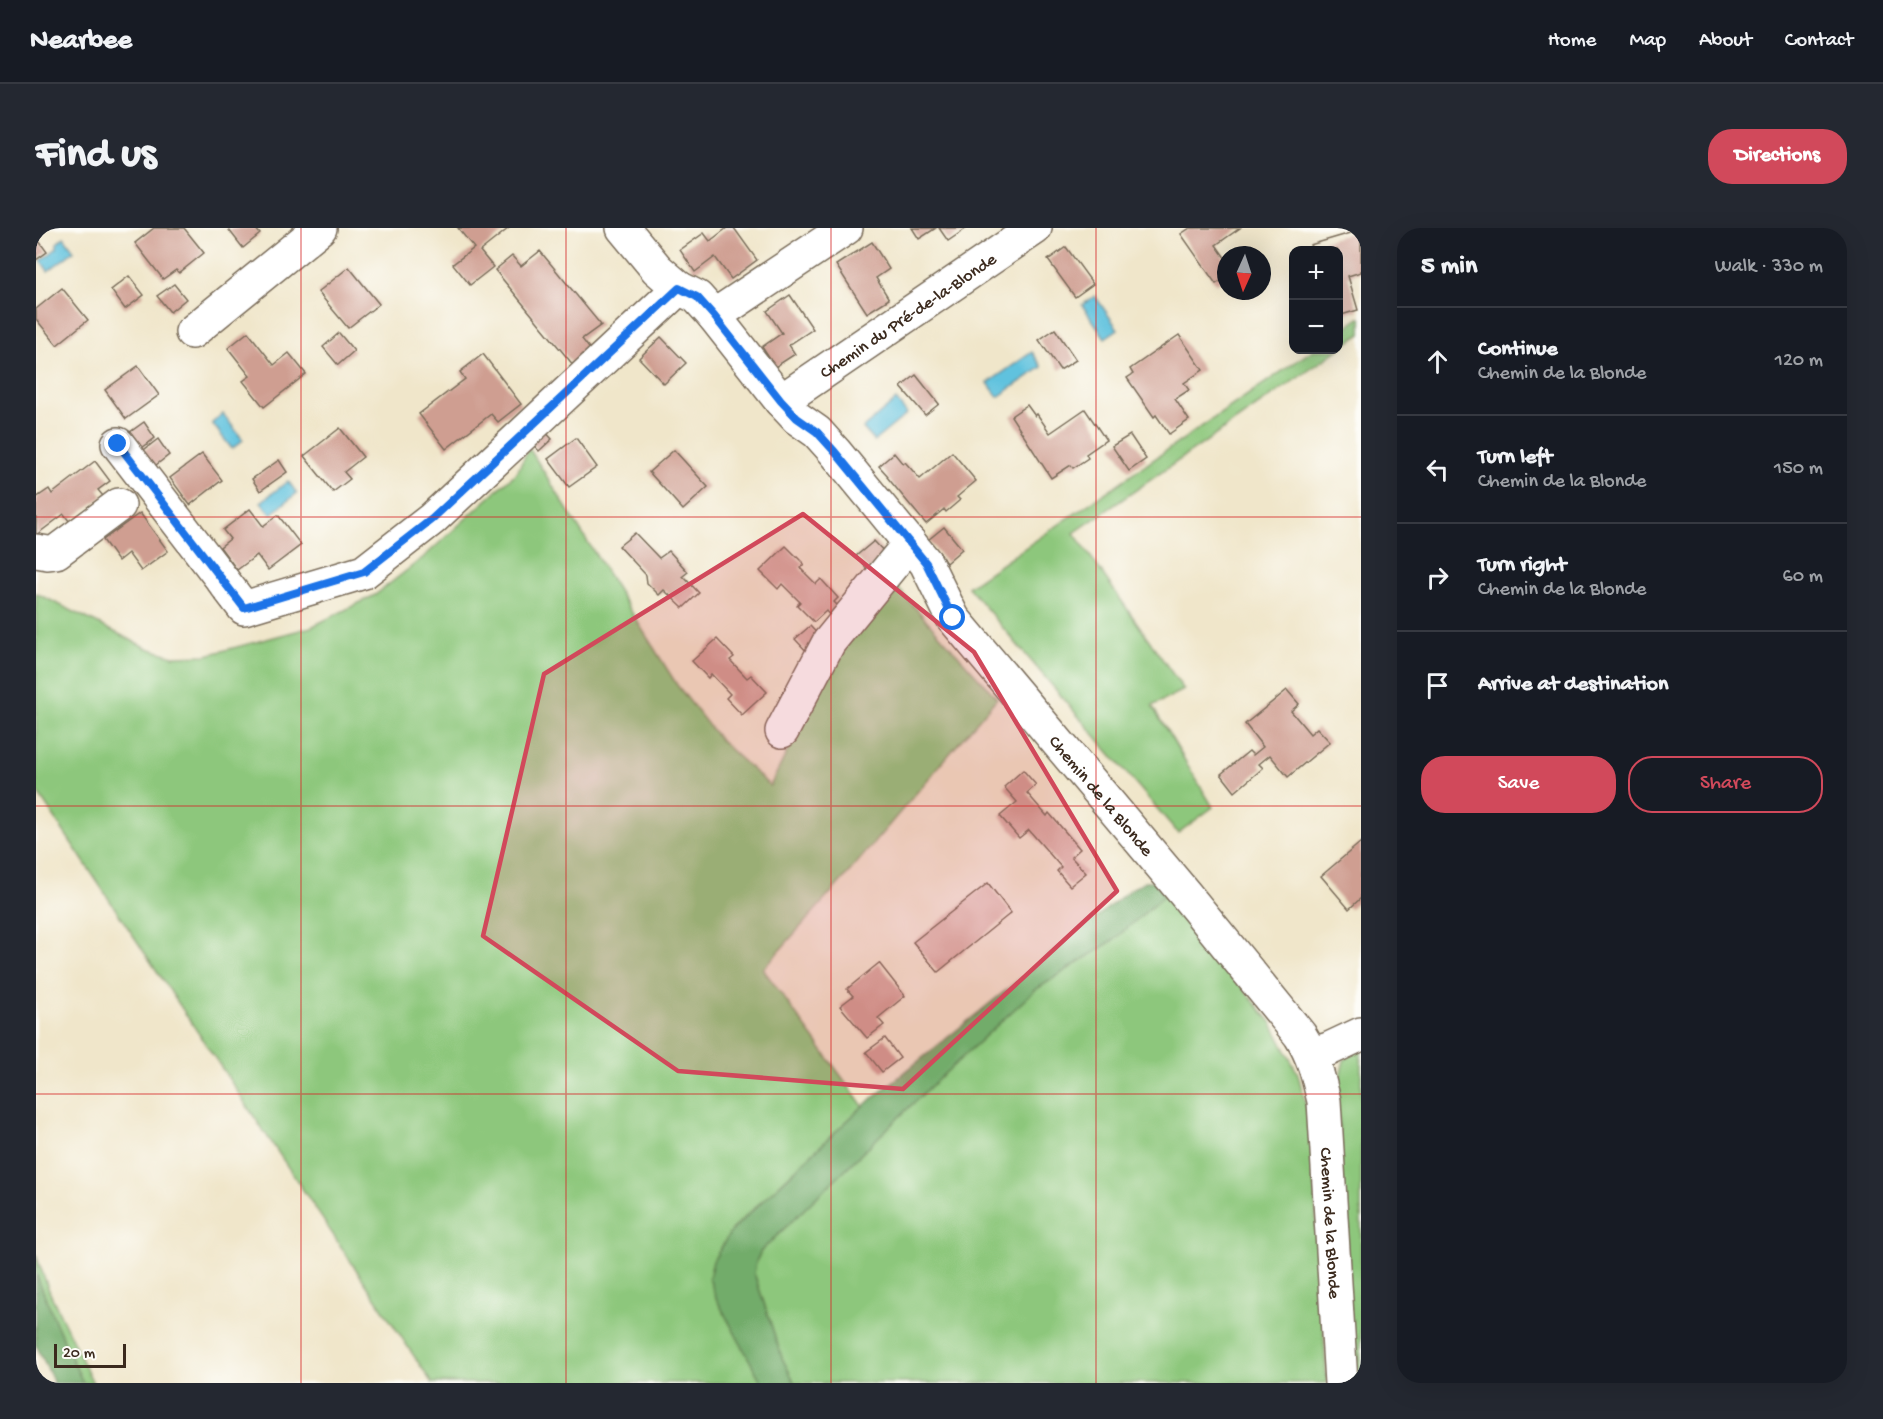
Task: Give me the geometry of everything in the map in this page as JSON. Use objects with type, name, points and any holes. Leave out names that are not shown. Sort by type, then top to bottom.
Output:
[{"type":"street","points":[[192,332],[320,228]]},
{"type":"street","name":"Chemin de la Blonde","points":[[623,228],[657,269],[679,288],[697,297],[781,401],[797,418],[817,432],[910,543],[926,563],[953,618],[1193,903],[1300,1035],[1312,1054],[1324,1101],[1341,1383]]},
{"type":"street","points":[[714,316],[846,228]]},
{"type":"street","name":"Chemin du Pré-de-la-Blonde","points":[[781,401],[1035,228]]},
{"type":"street","points":[[118,444],[244,608],[364,572],[432,519],[679,288]]},
{"type":"street","points":[[36,550],[56,552],[119,505]]},
{"type":"street","points":[[782,731],[830,642],[910,543]]},
{"type":"street","points":[[1312,1054],[1361,1034]]},
{"type":"highlighted area","points":[[803,514],[974,652],[1117,891],[903,1089],[678,1071],[483,936],[544,674]]},
{"type":"green space","points":[[1361,317],[1361,334],[1343,346],[1343,329]]},
{"type":"green space","points":[[1307,354],[1332,354],[1074,533],[1184,690],[1152,706],[1213,807],[1178,833],[968,587]]},
{"type":"green space","points":[[529,448],[677,685],[719,739],[770,786],[826,675],[892,582],[997,698],[845,877],[763,969],[863,1106],[731,1230],[716,1298],[762,1383],[432,1383],[36,790],[36,593],[147,648],[173,656],[207,655],[311,627],[375,595],[425,556],[517,472]]},
{"type":"green space","points":[[1145,881],[1154,881],[1165,895],[1112,941],[1035,990],[930,1087],[761,1251],[754,1273],[782,1358],[795,1383],[762,1383],[716,1298],[709,1278],[713,1261],[731,1231],[863,1106],[1131,889]]},
{"type":"green space","points":[[1165,895],[1271,1022],[1298,1074],[1310,1122],[1327,1383],[795,1383],[782,1358],[754,1273],[761,1251],[930,1087],[1035,990],[1112,941]]},
{"type":"green space","points":[[1361,1049],[1361,1383],[1353,1383],[1337,1089],[1344,1060]]},
{"type":"green space","points":[[36,1255],[50,1293],[93,1383],[83,1383],[57,1326],[36,1274]]},
{"type":"green space","points":[[36,1274],[83,1383],[54,1383],[36,1345]]},
{"type":"water","points":[[64,237],[74,251],[48,271],[41,261],[57,248],[57,243]]},
{"type":"water","points":[[1095,296],[1118,329],[1105,338],[1082,305]]},
{"type":"water","points":[[1032,352],[1042,367],[998,397],[988,383]]},
{"type":"water","points":[[896,400],[907,414],[874,441],[863,428]]},
{"type":"water","points":[[223,414],[243,440],[232,449],[212,423]]},
{"type":"water","points":[[288,481],[297,493],[271,514],[261,502]]},
{"type":"building","points":[[154,228],[184,228],[204,253],[179,273],[176,270],[163,279],[135,243]]},
{"type":"building","points":[[231,228],[255,228],[260,234],[243,248],[229,230]]},
{"type":"building","points":[[458,228],[509,228],[480,251],[493,267],[470,285],[453,264],[474,248]]},
{"type":"building","points":[[727,228],[734,228],[757,260],[731,279],[715,257],[695,272],[680,250],[704,233],[710,241]]},
{"type":"building","points":[[912,228],[936,228],[919,239]]},
{"type":"building","points":[[939,228],[967,228],[948,241]]},
{"type":"building","points":[[1190,228],[1240,228],[1216,245],[1217,283],[1216,284],[1181,234]]},
{"type":"building","points":[[1361,230],[1361,272],[1348,276],[1358,310],[1343,314],[1343,246],[1310,245]]},
{"type":"building","points":[[36,237],[47,252],[36,260]]},
{"type":"building","points":[[872,242],[889,269],[876,278],[889,299],[867,313],[836,265]]},
{"type":"building","points":[[1066,247],[1093,284],[1075,297],[1048,260]]},
{"type":"building","points":[[540,251],[601,325],[582,339],[592,352],[574,366],[495,270],[512,256],[521,266]]},
{"type":"building","points":[[349,267],[379,304],[348,328],[318,292]]},
{"type":"building","points":[[129,276],[144,295],[125,309],[111,290]]},
{"type":"building","points":[[174,284],[186,299],[170,312],[157,296]]},
{"type":"building","points":[[62,288],[88,320],[57,345],[36,319],[36,309]]},
{"type":"building","points":[[790,295],[813,329],[789,345],[795,354],[775,367],[762,347],[782,333],[767,311]]},
{"type":"building","points":[[1055,329],[1076,360],[1060,370],[1039,340]]},
{"type":"building","points":[[248,332],[274,365],[289,353],[306,374],[264,407],[243,381],[250,376],[228,348]]},
{"type":"building","points":[[339,333],[354,351],[338,365],[323,347]]},
{"type":"building","points":[[1179,335],[1203,370],[1184,383],[1189,390],[1175,399],[1189,420],[1169,434],[1156,415],[1154,417],[1127,378],[1133,374],[1130,369]]},
{"type":"building","points":[[661,337],[686,363],[664,384],[639,358]]},
{"type":"building","points":[[483,354],[521,404],[498,422],[491,414],[446,449],[419,414],[465,379],[460,372]]},
{"type":"building","points":[[138,366],[159,395],[126,419],[105,390]]},
{"type":"building","points":[[916,375],[939,404],[925,415],[901,387]]},
{"type":"building","points":[[1027,405],[1035,416],[1037,414],[1050,433],[1085,409],[1106,440],[1086,454],[1088,458],[1073,468],[1071,465],[1051,478],[1011,416]]},
{"type":"building","points":[[144,422],[155,438],[138,451],[126,435]]},
{"type":"building","points":[[340,428],[363,457],[344,472],[350,479],[333,492],[304,456]]},
{"type":"building","points":[[542,428],[552,439],[539,451],[529,440]]},
{"type":"building","points":[[1130,435],[1146,459],[1129,471],[1112,446]]},
{"type":"building","points":[[576,438],[597,467],[569,487],[548,459]]},
{"type":"building","points":[[158,439],[169,455],[152,468],[140,453]]},
{"type":"building","points":[[674,450],[708,487],[683,510],[649,472]]},
{"type":"building","points":[[952,452],[976,481],[957,497],[960,500],[946,512],[944,509],[926,524],[879,466],[894,453],[920,479]]},
{"type":"building","points":[[202,454],[222,480],[190,505],[170,478]]},
{"type":"building","points":[[279,460],[287,472],[260,491],[252,479]]},
{"type":"building","points":[[95,461],[110,481],[98,490],[103,496],[69,521],[64,514],[36,535],[36,498],[49,489],[52,494]]},
{"type":"building","points":[[250,509],[263,526],[278,515],[301,545],[268,570],[257,555],[237,570],[220,547],[230,539],[223,530]]},
{"type":"building","points":[[140,513],[168,551],[141,571],[128,553],[118,561],[103,540]]},
{"type":"building","points":[[944,527],[962,549],[946,563],[928,540]]},
{"type":"building","points":[[635,533],[659,558],[669,551],[688,572],[683,576],[699,593],[683,608],[664,590],[659,595],[647,583],[646,575],[619,546]]},
{"type":"building","points":[[874,541],[887,555],[869,571],[856,556]]},
{"type":"building","points":[[786,546],[804,564],[800,568],[816,584],[821,579],[838,598],[834,602],[841,609],[831,617],[826,611],[814,622],[797,605],[800,602],[782,584],[778,589],[760,571]]},
{"type":"building","points":[[810,626],[823,640],[809,654],[795,639]]},
{"type":"building","points":[[717,639],[734,657],[730,660],[747,678],[751,675],[767,692],[742,715],[726,698],[730,694],[711,674],[708,678],[692,661]]},
{"type":"building","points":[[1287,690],[1299,704],[1291,711],[1310,734],[1317,728],[1330,742],[1288,777],[1270,755],[1259,764],[1263,768],[1235,792],[1221,774],[1249,751],[1253,755],[1263,747],[1245,724]]},
{"type":"building","points":[[1023,770],[1036,785],[1027,793],[1047,816],[1049,813],[1080,849],[1071,857],[1086,873],[1070,886],[1057,871],[1061,867],[1029,830],[1019,838],[1000,816],[1017,802],[1004,787]]},
{"type":"building","points":[[1361,842],[1361,898],[1349,909],[1321,876]]},
{"type":"building","points":[[988,883],[1011,913],[938,972],[913,942]]},
{"type":"building","points":[[879,963],[905,996],[878,1018],[884,1025],[867,1038],[840,1006],[853,996],[847,989]]},
{"type":"building","points":[[885,1038],[900,1058],[882,1072],[866,1052]]},
{"type":"route","points":[[118,444],[244,608],[364,572],[432,519],[679,288],[697,297],[781,401],[797,418],[817,432],[835,452],[926,563],[953,618]]}]
